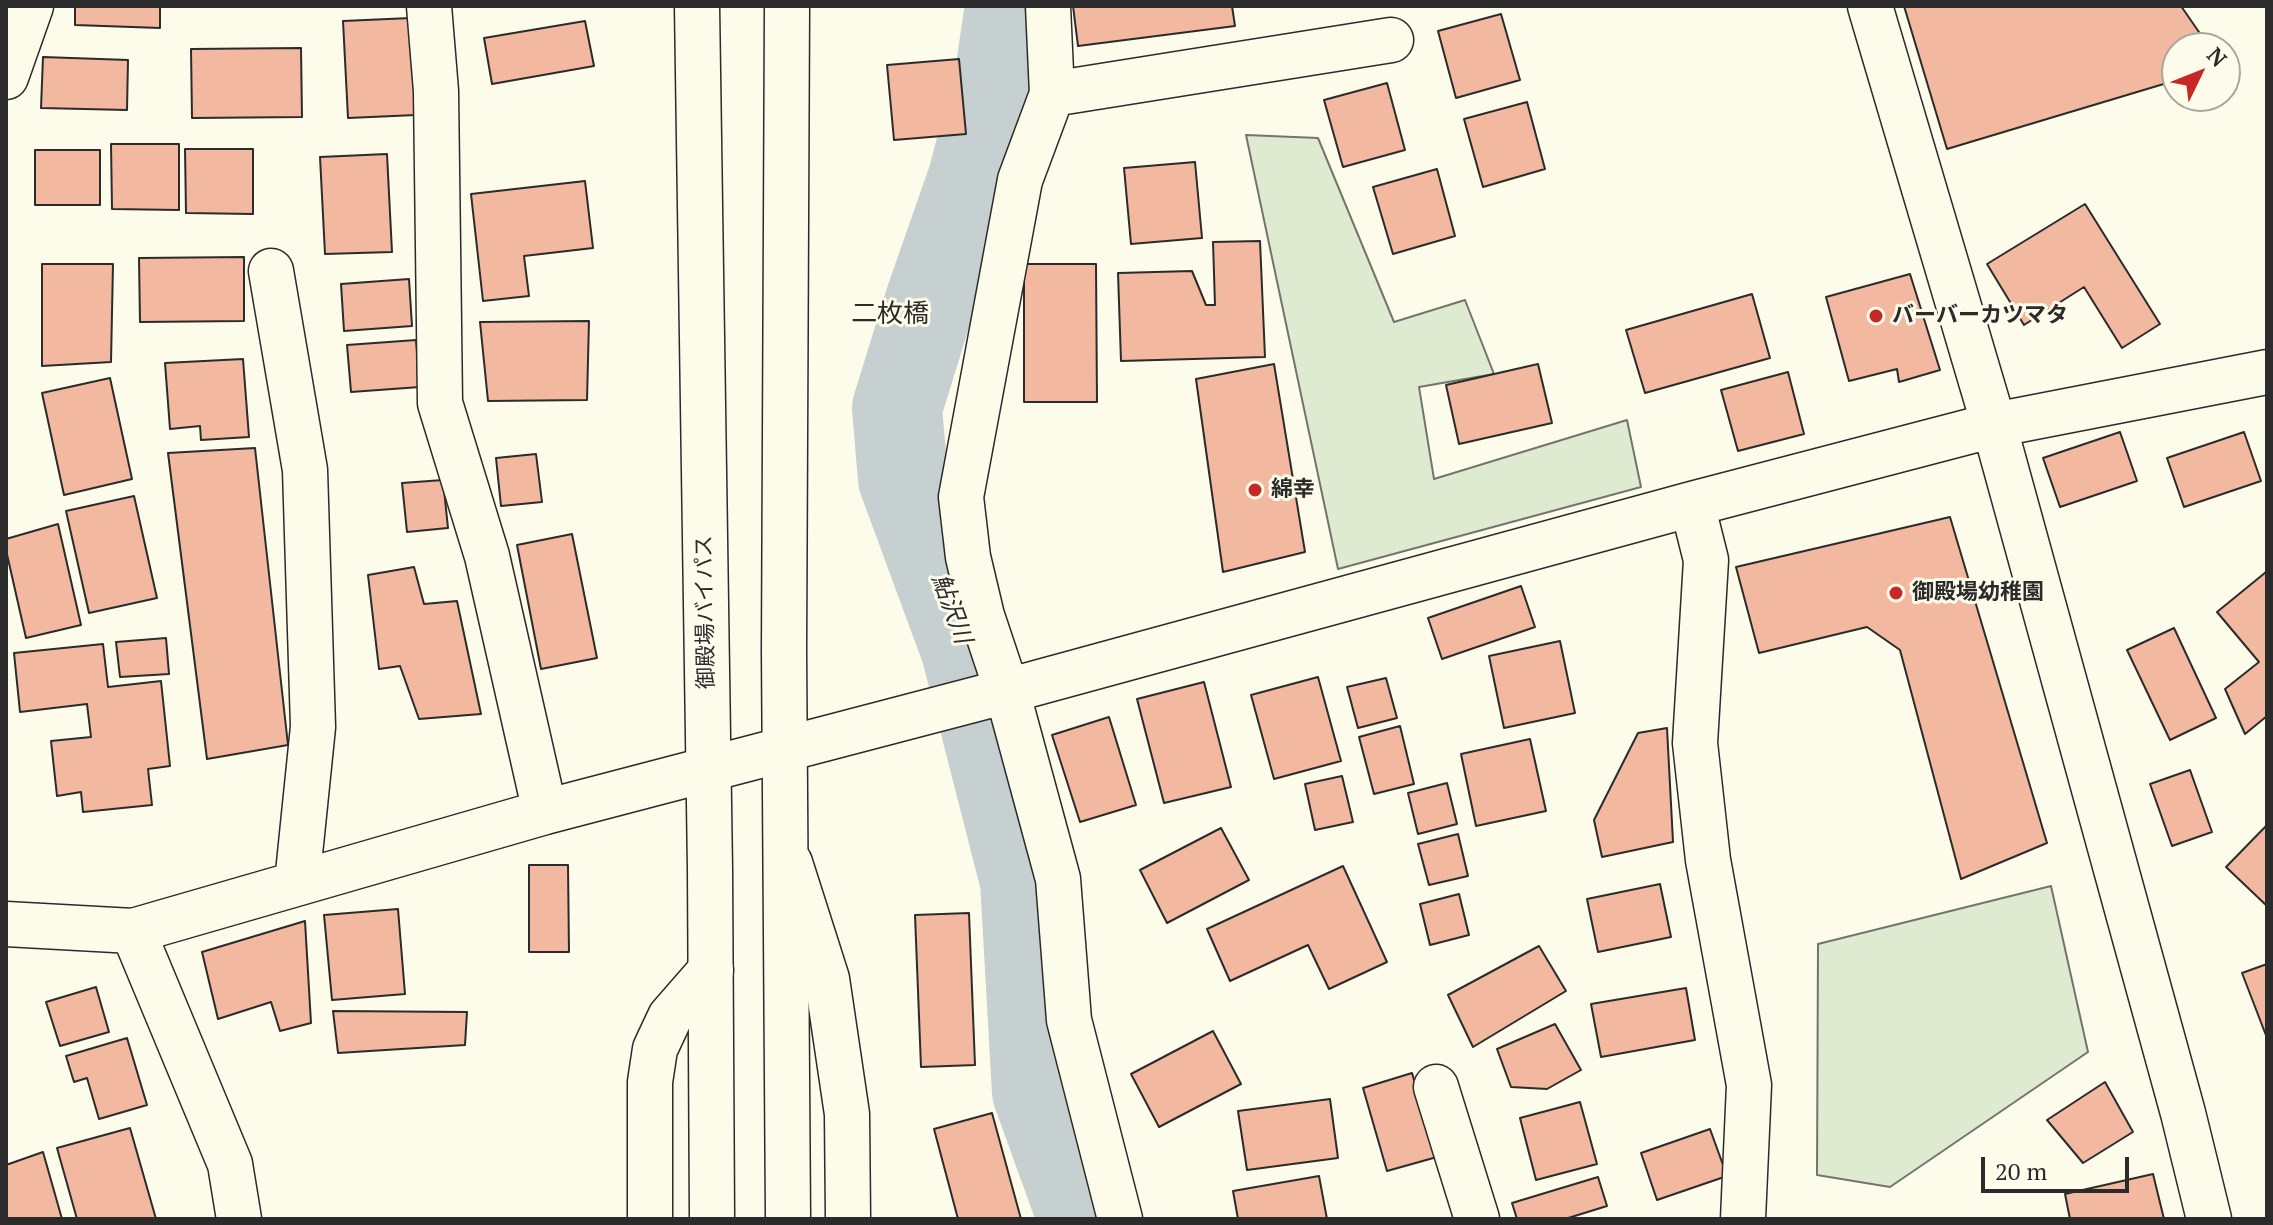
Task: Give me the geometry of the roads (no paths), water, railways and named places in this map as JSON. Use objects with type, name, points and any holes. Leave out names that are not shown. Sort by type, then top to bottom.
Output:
[{"type":"main road","points":[[6,77],[31,6]]},
{"type":"main road","points":[[429,6],[436,91],[440,403],[487,556],[545,812]]},
{"type":"main road","name":"御殿場バイパス","points":[[697,6],[709,771],[712,1219]]},
{"type":"main road","points":[[787,6],[784,750],[788,1219]]},
{"type":"main road","points":[[1048,6],[1052,94],[1020,180],[961,497],[968,557],[982,616],[1058,879],[1069,1020],[1120,1219]]},
{"type":"main road","points":[[1870,6],[1994,425],[2183,1113],[2209,1219]]},
{"type":"main road","points":[[1052,94],[1391,40]]},
{"type":"main road","points":[[271,271],[305,470],[313,727],[297,883]]},
{"type":"main road","points":[[6,924],[133,931],[545,812],[709,771],[1692,504],[1994,425],[2267,372]]},
{"type":"main road","points":[[1692,504],[1706,560],[1695,743],[1708,860],[1749,1085],[1743,1219]]},
{"type":"main road","points":[[787,853],[827,979],[847,1114],[848,1219]]},
{"type":"main road","points":[[133,931],[230,1164],[239,1219]]},
{"type":"main road","points":[[650,1219],[650,1082],[655,1049],[670,1017],[711,970]]},
{"type":"main road","points":[[1436,1087],[1477,1219]]},
{"type":"waterway","name":"鮎沢川","points":[[1010,6],[1000,74],[973,178],[897,408],[903,479],[966,650],[1025,881],[1037,1092],[1083,1219]]},
{"type":"place","name":"バーバーカツマタ","points":[[1876,316]]},
{"type":"place","name":"綿幸","points":[[1255,490]]},
{"type":"place","name":"御殿場幼稚園","points":[[1896,593]]},
{"type":"district","name":"二枚橋","points":[[890,315]]}]
